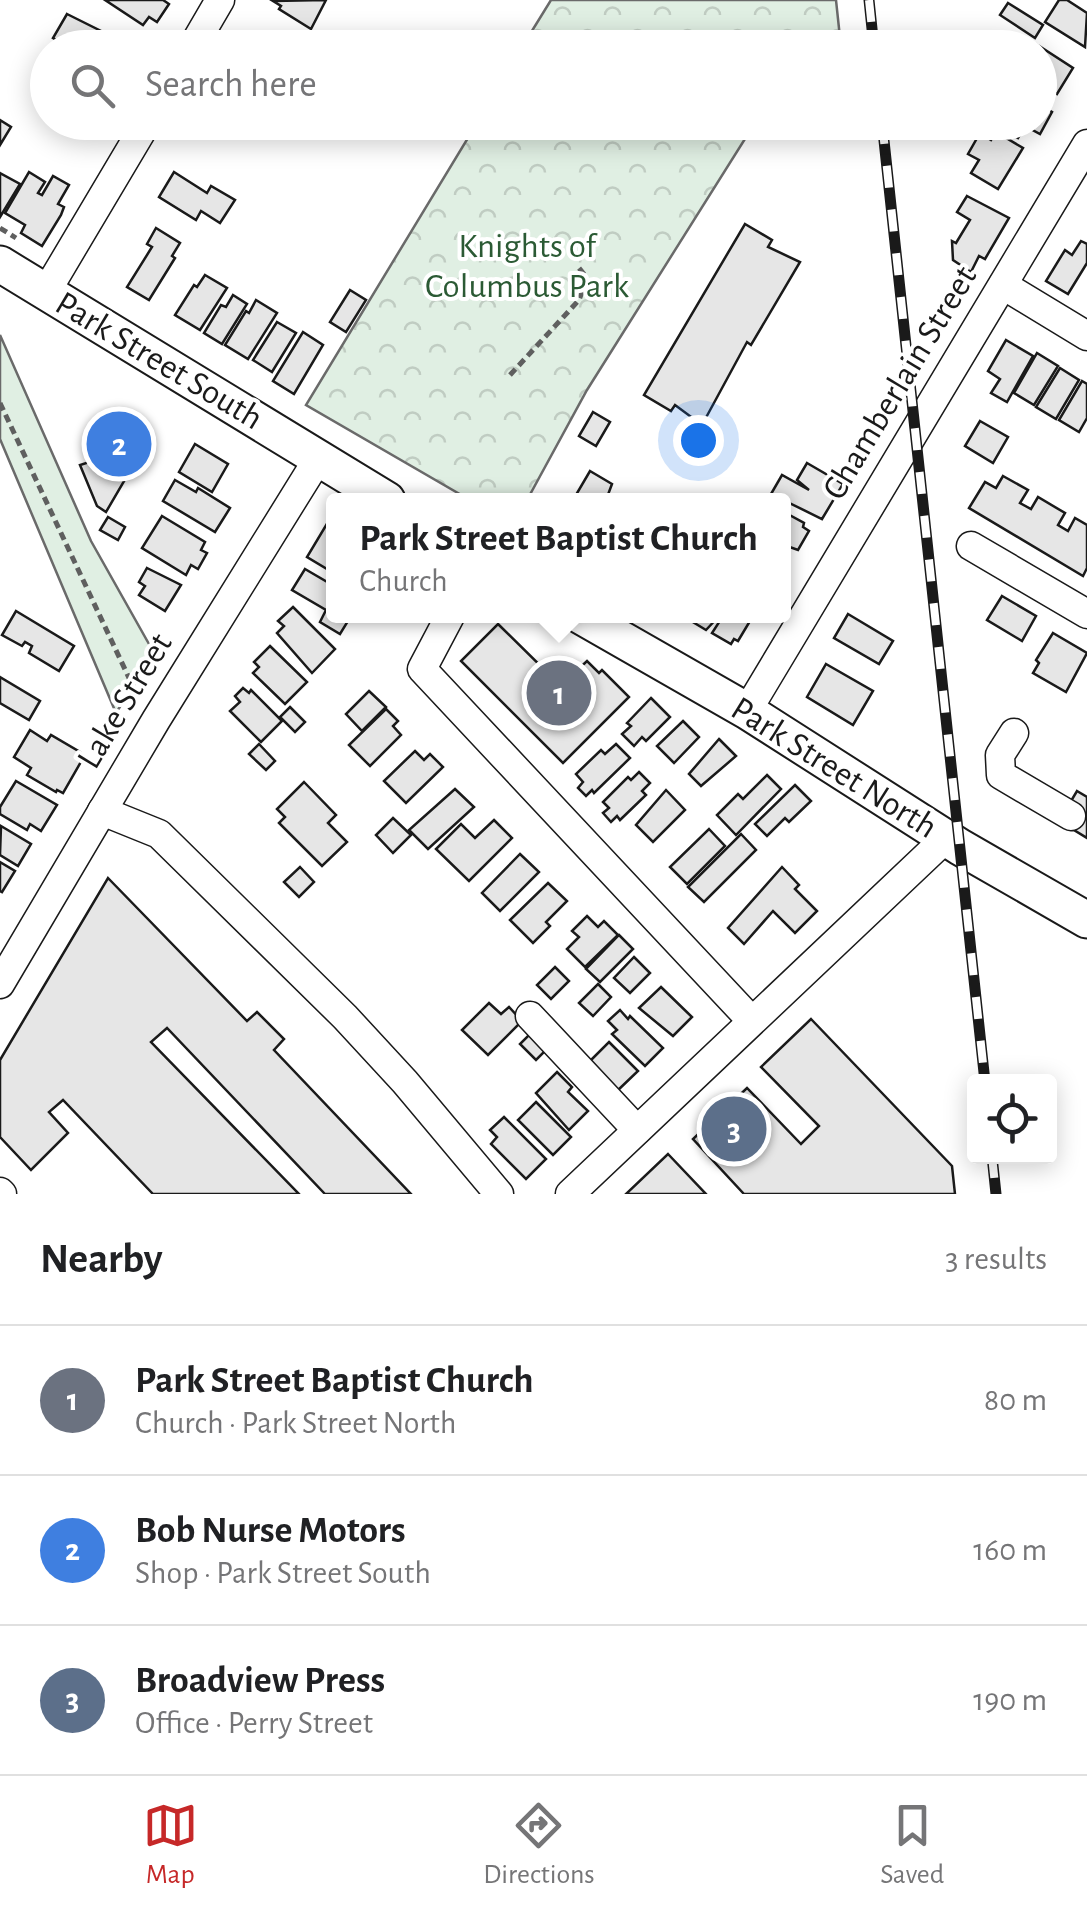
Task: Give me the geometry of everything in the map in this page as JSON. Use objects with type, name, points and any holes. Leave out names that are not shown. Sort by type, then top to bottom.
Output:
[{"type":"main road","name":"Park Street South","points":[[0,264],[318,459]]},
{"type":"main road","points":[[318,459],[375,493]]},
{"type":"main road","name":"Park Street North","points":[[593,623],[1087,920]]},
{"type":"street","points":[[202,30],[220,0]]},
{"type":"street","points":[[46,292],[136,140]]},
{"type":"street","name":"Chamberlain Street","points":[[746,712],[1087,144]]},
{"type":"street","points":[[1003,285],[1087,336]]},
{"type":"street","name":"Lake Street","points":[[0,984],[318,459]]},
{"type":"street","points":[[971,546],[1087,614]]},
{"type":"street","points":[[446,623],[422,669],[751,1020]]},
{"type":"street","points":[[1014,733],[1000,756],[1000,775],[1070,816]]},
{"type":"street","points":[[102,811],[160,834],[345,1017],[500,1194]]},
{"type":"street","points":[[570,1194],[946,838]]},
{"type":"street","points":[[530,1016],[637,1130]]},
{"type":"path","points":[[510,375],[579,300],[587,278],[579,268]]},
{"type":"path","points":[[0,403],[138,695]]},
{"type":"green space","points":[[551,0],[836,0],[839,30],[532,30]]},
{"type":"green space","name":"Knights of Columbus Park","points":[[467,140],[744,140],[587,390],[531,493],[458,493],[306,405]]},
{"type":"green space","points":[[0,335],[91,541],[154,653],[116,713],[0,439]]},
{"type":"building","points":[[105,0],[163,0],[169,4],[157,22],[149,17],[143,25]]},
{"type":"building","points":[[326,0],[311,29],[273,1]]},
{"type":"building","points":[[1059,0],[1067,0],[1087,13],[1085,47],[1045,22]]},
{"type":"building","points":[[1008,3],[1043,25],[1040,30],[1023,30],[1000,15]]},
{"type":"building","points":[[67,14],[99,30],[58,30]]},
{"type":"building","points":[[1057,58],[1073,68],[1057,94]]},
{"type":"building","points":[[0,120],[11,127],[0,145]]},
{"type":"building","points":[[976,140],[1010,140],[1023,148],[998,189],[971,173],[979,160],[968,154]]},
{"type":"building","points":[[29,172],[45,182],[38,193],[42,195],[53,176],[69,185],[58,204],[64,207],[61,215],[42,246],[21,233],[25,225],[5,213]]},
{"type":"building","points":[[174,172],[207,193],[211,186],[235,200],[220,223],[201,211],[196,220],[159,197]]},
{"type":"building","points":[[0,173],[20,184],[0,217]]},
{"type":"building","points":[[967,196],[1009,218],[985,259],[979,256],[971,272],[953,260],[952,241],[956,243],[970,220],[957,212]]},
{"type":"building","points":[[745,224],[772,240],[768,247],[800,262],[751,345],[747,342],[702,425],[675,405],[671,411],[644,395]]},
{"type":"building","points":[[156,228],[180,243],[149,300],[127,287],[152,247],[147,244]]},
{"type":"building","points":[[1081,241],[1087,244],[1087,263],[1068,294],[1046,281],[1065,250],[1072,255]]},
{"type":"building","points":[[205,275],[227,288],[200,330],[175,315]]},
{"type":"building","points":[[350,290],[366,300],[346,332],[330,322]]},
{"type":"building","points":[[233,295],[247,304],[222,344],[204,333],[221,305],[226,307]]},
{"type":"building","points":[[256,300],[277,313],[248,359],[225,345]]},
{"type":"building","points":[[277,322],[296,333],[272,372],[253,360]]},
{"type":"building","points":[[303,332],[323,345],[294,394],[273,381]]},
{"type":"building","points":[[1006,340],[1033,356],[1007,402],[991,393],[1000,379],[988,371]]},
{"type":"building","points":[[1037,353],[1058,366],[1034,405],[1014,393]]},
{"type":"building","points":[[1060,368],[1079,380],[1056,419],[1036,407]]},
{"type":"building","points":[[1082,381],[1087,384],[1087,418],[1079,432],[1059,420]]},
{"type":"building","points":[[593,412],[610,422],[596,446],[579,436]]},
{"type":"building","points":[[122,417],[151,435],[106,512],[97,506],[80,465],[99,459]]},
{"type":"building","points":[[980,421],[1008,437],[993,463],[965,446]]},
{"type":"building","points":[[195,444],[228,464],[212,492],[179,472]]},
{"type":"building","points":[[807,463],[843,484],[822,519],[791,504],[791,493],[772,493],[782,475],[809,490],[797,480]]},
{"type":"building","points":[[590,471],[612,484],[609,493],[577,493]]},
{"type":"building","points":[[1003,476],[1028,490],[1020,503],[1031,509],[1038,497],[1065,513],[1058,525],[1068,531],[1075,518],[1087,525],[1087,568],[1083,576],[969,508],[985,482],[996,488]]},
{"type":"building","points":[[175,480],[196,492],[198,488],[230,508],[215,532],[163,501]]},
{"type":"building","points":[[162,516],[205,542],[201,550],[207,553],[198,569],[191,565],[186,575],[142,548]]},
{"type":"building","points":[[791,516],[809,531],[798,550],[791,548]]},
{"type":"building","points":[[108,517],[125,527],[118,540],[100,530]]},
{"type":"building","points":[[326,525],[326,568],[307,557]]},
{"type":"building","points":[[147,568],[181,585],[165,611],[139,595],[145,586],[139,582]]},
{"type":"building","points":[[305,569],[326,581],[326,610],[292,590]]},
{"type":"building","points":[[1002,596],[1036,616],[1022,641],[987,620]]},
{"type":"building","points":[[293,607],[335,649],[312,673],[277,633],[284,626],[278,621]]},
{"type":"building","points":[[326,610],[326,623],[347,623],[340,634],[320,622]]},
{"type":"building","points":[[16,611],[74,646],[59,671],[29,653],[32,646],[25,642],[22,646],[2,635]]},
{"type":"building","points":[[848,614],[893,641],[879,664],[834,638]]},
{"type":"building","points":[[695,623],[712,623],[706,630]]},
{"type":"building","points":[[718,623],[749,623],[738,641],[734,639],[731,644],[712,633]]},
{"type":"building","points":[[498,624],[564,689],[587,661],[629,697],[563,763],[461,661]]},
{"type":"building","points":[[1053,633],[1087,653],[1066,692],[1033,673],[1039,663],[1036,660]]},
{"type":"building","points":[[270,646],[307,682],[285,704],[253,673],[259,667],[254,662]]},
{"type":"building","points":[[826,664],[873,691],[853,725],[807,697]]},
{"type":"building","points":[[0,677],[40,701],[29,720],[0,703]]},
{"type":"building","points":[[243,688],[249,693],[251,690],[282,721],[261,742],[230,711],[240,702],[235,696]]},
{"type":"building","points":[[369,691],[386,707],[362,731],[346,714]]},
{"type":"building","points":[[651,698],[670,717],[646,741],[642,737],[634,746],[622,734],[631,726],[627,723]]},
{"type":"building","points":[[290,707],[305,722],[295,732],[280,717]]},
{"type":"building","points":[[386,709],[398,721],[393,726],[401,735],[370,766],[349,745]]},
{"type":"building","points":[[683,721],[699,737],[674,763],[657,746]]},
{"type":"building","points":[[30,730],[47,741],[51,735],[80,752],[77,757],[82,760],[63,793],[27,775],[31,768],[14,757]]},
{"type":"building","points":[[719,739],[736,756],[701,786],[689,774]]},
{"type":"building","points":[[259,744],[275,761],[266,770],[249,754]]},
{"type":"building","points":[[616,744],[630,758],[586,796],[578,788],[583,782],[576,774],[601,750],[605,754]]},
{"type":"building","points":[[415,751],[424,760],[430,754],[443,767],[406,803],[384,781]]},
{"type":"building","points":[[639,772],[650,783],[642,791],[646,795],[620,820],[617,816],[611,822],[603,813],[609,808],[603,802],[628,777],[631,780]]},
{"type":"building","points":[[767,775],[781,789],[736,835],[717,815],[738,794],[743,799]]},
{"type":"building","points":[[16,781],[57,805],[41,831],[30,824],[27,830],[0,814],[0,807]]},
{"type":"building","points":[[304,782],[336,815],[328,823],[347,842],[322,866],[279,823],[285,817],[277,809]]},
{"type":"building","points":[[795,785],[811,801],[767,836],[755,824]]},
{"type":"building","points":[[455,789],[474,807],[428,849],[409,830]]},
{"type":"building","points":[[666,790],[685,810],[653,842],[636,825]]},
{"type":"building","points":[[1077,791],[1087,797],[1087,838],[1074,830],[1083,815],[1068,806]]},
{"type":"building","points":[[393,818],[411,835],[393,853],[376,835]]},
{"type":"building","points":[[494,820],[512,838],[469,881],[436,849],[461,824],[475,838]]},
{"type":"building","points":[[1,826],[31,844],[18,866],[0,855]]},
{"type":"building","points":[[709,829],[725,846],[687,884],[670,867]]},
{"type":"building","points":[[741,834],[756,850],[704,902],[688,887]]},
{"type":"building","points":[[520,854],[539,872],[500,911],[482,893]]},
{"type":"building","points":[[0,862],[15,871],[2,892],[0,891]]},
{"type":"building","points":[[300,867],[314,882],[299,897],[284,882]]},
{"type":"building","points":[[782,867],[799,885],[795,889],[817,911],[795,933],[773,911],[744,944],[728,928]]},
{"type":"building","points":[[108,878],[247,1021],[257,1012],[284,1039],[274,1050],[411,1194],[325,1194],[167,1028],[151,1042],[299,1194],[153,1194],[63,1100],[49,1112],[68,1133],[31,1170],[0,1137],[0,1060]]},
{"type":"building","points":[[548,883],[567,901],[546,922],[550,926],[533,943],[510,920]]},
{"type":"building","points":[[587,916],[598,927],[604,921],[618,935],[585,967],[567,949],[579,937],[572,931]]},
{"type":"building","points":[[619,935],[633,949],[600,982],[586,969]]},
{"type":"building","points":[[634,957],[650,973],[630,993],[614,978]]},
{"type":"building","points":[[555,967],[569,981],[551,999],[537,985]]},
{"type":"building","points":[[598,984],[611,997],[593,1016],[579,1003]]},
{"type":"building","points":[[661,987],[692,1017],[673,1036],[639,1008]]},
{"type":"building","points":[[489,1003],[501,1014],[509,1007],[522,1021],[488,1055],[462,1030]]},
{"type":"building","points":[[620,1010],[663,1048],[645,1066],[612,1034],[617,1030],[608,1021]]},
{"type":"building","points":[[811,1019],[952,1166],[955,1194],[744,1194],[693,1139],[747,1088],[801,1144],[819,1126],[761,1067]]},
{"type":"building","points":[[533,1031],[548,1048],[536,1060],[520,1044]]},
{"type":"building","points":[[609,1042],[638,1071],[616,1092],[584,1067]]},
{"type":"building","points":[[557,1072],[572,1087],[568,1092],[588,1111],[569,1130],[536,1093]]},
{"type":"building","points":[[536,1102],[571,1137],[553,1155],[518,1120]]},
{"type":"building","points":[[504,1117],[546,1159],[526,1179],[491,1144],[497,1137],[490,1130]]},
{"type":"building","points":[[668,1154],[706,1194],[626,1194]]},
{"type":"railway","points":[[869,0],[872,30]]},
{"type":"railway","points":[[884,140],[984,1074]]},
{"type":"railway","points":[[993,1164],[996,1194]]},
{"type":"place","name":"Bob Nurse Motors","points":[[119,444]]},
{"type":"place","name":"Park Street Baptist Church","points":[[559,693]]},
{"type":"place","name":"Broadview Press","points":[[734,1129]]}]
